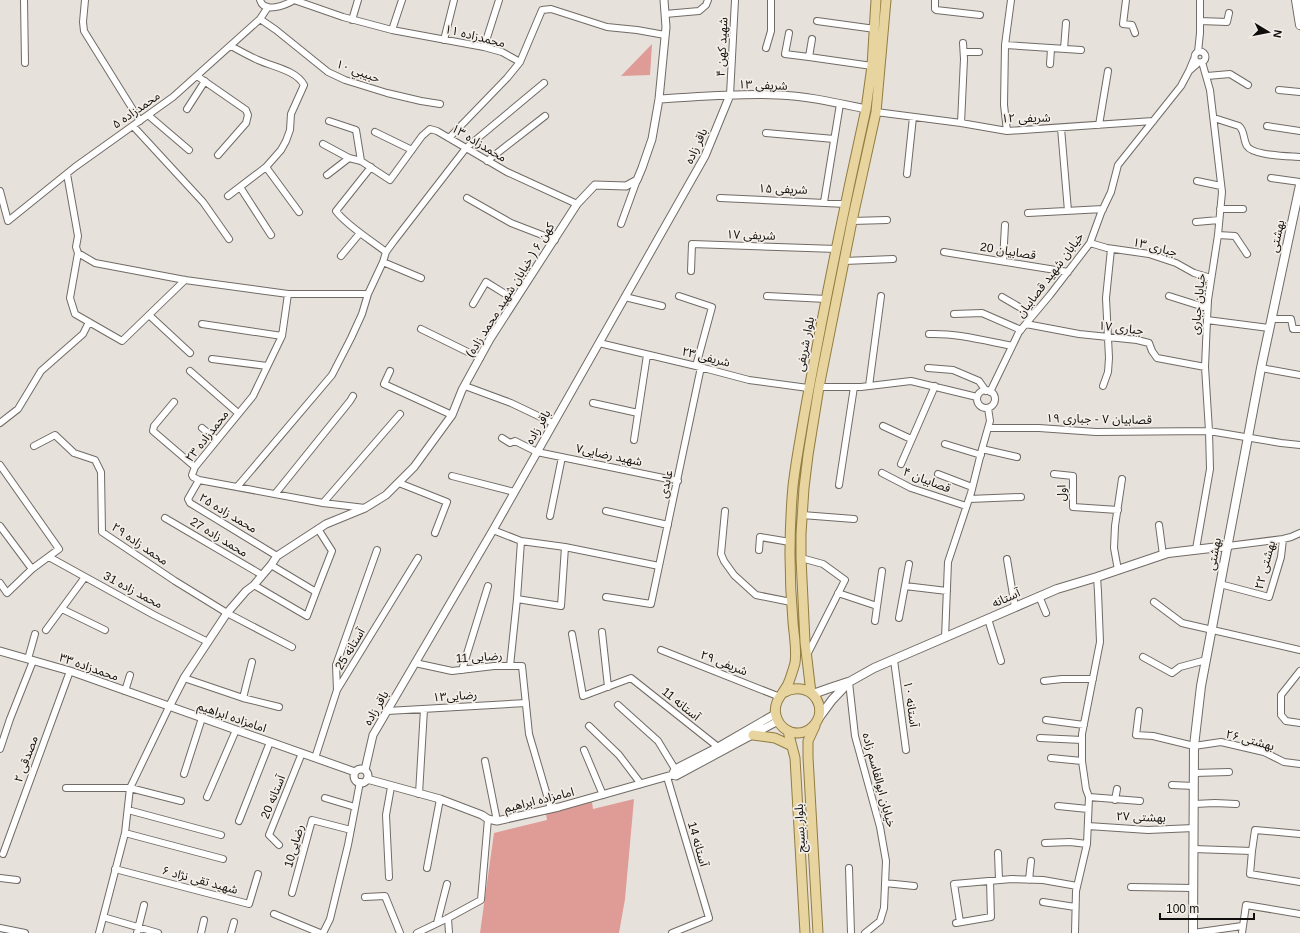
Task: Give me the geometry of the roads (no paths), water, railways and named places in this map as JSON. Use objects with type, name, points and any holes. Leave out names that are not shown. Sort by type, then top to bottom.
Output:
[{"type":"main road","name":"بلوار شریفی","points":[[782,695],[789,682],[794,664],[790,542],[793,484],[808,388],[866,109],[872,66],[876,0]]},
{"type":"main road","name":"بلوار شریفی","points":[[812,694],[807,659],[801,558],[802,515],[808,455],[819,387],[852,221],[876,112],[886,0]]},
{"type":"main road","points":[[1297,2],[1300,25]]},
{"type":"main road","points":[[875,16],[885,17]]},
{"type":"main road","name":"بهشتی","points":[[1193,933],[1194,746],[1201,686],[1261,368],[1300,183]]},
{"type":"main road","points":[[808,388],[819,387]]},
{"type":"main road","name":"آستانه","points":[[817,722],[832,700],[849,682],[874,668],[1039,596],[1163,555],[1196,549],[1228,546]]},
{"type":"main road","points":[[794,664],[800,671],[804,669],[807,659]]},
{"type":"main road","points":[[812,694],[849,682]]},
{"type":"main road","points":[[794,688],[800,688],[812,694],[818,702],[820,711],[817,722],[812,728],[800,733],[788,731],[782,727],[776,718],[775,708],[782,695],[794,688]]},
{"type":"main road","name":"بلوار بسیج","points":[[817,722],[808,741],[808,758],[818,933]]},
{"type":"main road","name":"بلوار بسیج","points":[[788,731],[795,758],[805,933]]},
{"type":"main road","points":[[752,735],[775,738],[792,746]]},
{"type":"street","points":[[24,0],[25,63]]},
{"type":"street","points":[[85,0],[83,13],[84,31],[140,121]]},
{"type":"street","points":[[259,1],[268,7],[274,8],[294,0]]},
{"type":"street","name":"محمدزاده ۱۱","points":[[294,0],[352,20],[392,30],[484,47],[502,52],[520,62]]},
{"type":"street","points":[[352,20],[358,0]]},
{"type":"street","points":[[392,30],[402,0]]},
{"type":"street","points":[[444,40],[454,0]]},
{"type":"street","points":[[484,47],[499,0]]},
{"type":"street","points":[[621,224],[652,139],[665,35],[664,0]]},
{"type":"street","points":[[665,14],[699,11],[706,5],[708,0]]},
{"type":"street","name":"شهید کهن ۴","points":[[730,95],[735,0]]},
{"type":"street","points":[[766,48],[771,31],[771,0]]},
{"type":"street","points":[[934,0],[936,10],[980,15]]},
{"type":"street","points":[[1007,131],[1004,105],[1005,45],[1011,0]]},
{"type":"street","points":[[1126,0],[1123,24],[1132,24],[1135,33]]},
{"type":"street","points":[[1200,0],[1201,52],[1205,57],[1198,61],[1194,56],[1201,52]]},
{"type":"street","name":"محمدزاده ۵","points":[[0,191],[8,221],[67,174],[173,98],[260,19],[268,7]]},
{"type":"street","points":[[449,138],[507,78],[520,62],[542,10],[551,9],[607,27],[665,35]]},
{"type":"street","points":[[1200,21],[1227,22],[1229,13]]},
{"type":"street","name":"حبيبي ١٠","points":[[260,19],[328,72],[345,80],[387,93],[440,104]]},
{"type":"street","points":[[818,21],[875,29]]},
{"type":"street","points":[[1064,49],[1066,23]]},
{"type":"street","points":[[789,33],[785,54],[872,66]]},
{"type":"street","points":[[809,57],[812,39]]},
{"type":"street","points":[[960,123],[964,52],[963,43]]},
{"type":"street","points":[[1005,45],[1081,50]]},
{"type":"street","points":[[228,196],[266,167],[281,150],[290,130],[291,114],[304,85],[301,80],[290,73],[258,60],[231,46]]},
{"type":"street","points":[[1050,64],[1051,48]]},
{"type":"street","points":[[964,52],[979,52]]},
{"type":"street","name":"خیابان شهید قصابیان","points":[[988,391],[1021,330],[1090,243],[1111,192],[1118,165],[1181,86],[1189,72],[1198,61]]},
{"type":"street","name":"خیابان جباری","points":[[1196,549],[1210,469],[1209,431],[1204,367],[1207,308],[1218,235],[1221,186],[1210,90],[1207,76],[1198,61]]},
{"type":"street","points":[[1099,125],[1108,71]]},
{"type":"street","points":[[1207,76],[1230,74],[1248,85]]},
{"type":"street","points":[[197,76],[246,110],[248,116],[246,123],[218,155]]},
{"type":"street","points":[[187,109],[204,81]]},
{"type":"street","points":[[238,487],[332,375],[362,314],[368,294],[386,252],[394,241],[466,148],[544,83]]},
{"type":"street","points":[[1279,90],[1300,92]]},
{"type":"street","name":"شریفی ۱۳","points":[[658,99],[730,95],[779,95],[866,109]]},
{"type":"street","name":"باقر زاده","points":[[365,770],[373,735],[493,530],[705,156],[730,95]]},
{"type":"street","points":[[824,202],[840,104]]},
{"type":"street","name":"شریفی ۱۲","points":[[876,112],[1007,131],[1153,121]]},
{"type":"street","points":[[148,115],[189,150]]},
{"type":"street","points":[[487,161],[545,116]]},
{"type":"street","points":[[907,174],[913,117]]},
{"type":"street","points":[[1214,118],[1239,126],[1243,132],[1246,145],[1252,151],[1263,154],[1300,157]]},
{"type":"street","points":[[329,121],[356,130],[361,161]]},
{"type":"street","points":[[133,126],[203,202],[229,239]]},
{"type":"street","points":[[1267,126],[1300,131]]},
{"type":"street","points":[[1061,128],[1068,211]]},
{"type":"street","name":"محمدزاده ۱۳","points":[[371,167],[390,180],[422,136],[430,129],[437,131],[507,172],[577,204]]},
{"type":"street","points":[[375,132],[412,150]]},
{"type":"street","points":[[766,133],[834,139]]},
{"type":"street","points":[[323,144],[349,158],[361,161],[371,167],[336,211],[360,233],[386,252]]},
{"type":"street","points":[[327,175],[349,158]]},
{"type":"street","points":[[266,167],[299,212]]},
{"type":"street","points":[[67,174],[78,236],[76,247],[78,253],[70,298],[74,314],[122,341],[185,280]]},
{"type":"street","points":[[1271,178],[1300,183]]},
{"type":"street","name":"کهن ۶ ( خیابان شهید محمد زاده)","points":[[169,707],[184,678],[227,613],[271,566],[277,556],[326,524],[365,508],[386,495],[414,467],[452,415],[464,386],[490,339],[577,204],[595,185],[626,186],[637,180]]},
{"type":"street","points":[[1197,181],[1221,186]]},
{"type":"street","points":[[240,188],[271,235]]},
{"type":"street","points":[[467,198],[511,223],[555,240]]},
{"type":"street","name":"شریفی ۱۵","points":[[720,198],[846,204]]},
{"type":"street","points":[[1028,213],[1103,209]]},
{"type":"street","points":[[1220,209],[1243,209]]},
{"type":"street","points":[[852,221],[887,220]]},
{"type":"street","points":[[1196,222],[1219,220]]},
{"type":"street","points":[[1003,261],[1005,226]]},
{"type":"street","points":[[341,256],[360,233]]},
{"type":"street","points":[[1218,235],[1235,236],[1247,254]]},
{"type":"street","name":"جباری ۱۳","points":[[1090,243],[1110,249],[1149,254],[1176,263],[1194,273],[1211,278]]},
{"type":"street","name":"شریفی ۱۷","points":[[691,271],[692,244],[837,249]]},
{"type":"street","points":[[1103,386],[1108,372],[1109,358],[1106,298],[1110,249]]},
{"type":"street","name":"قصابیان 20","points":[[944,252],[1068,272]]},
{"type":"street","points":[[78,253],[95,263],[185,280],[288,294],[368,294]]},
{"type":"street","points":[[844,261],[893,260]]},
{"type":"street","points":[[383,262],[421,278]]},
{"type":"street","points":[[473,304],[486,282],[515,300]]},
{"type":"street","name":"محمدزاده ۲۳","points":[[288,294],[282,336],[253,396],[195,467],[192,475],[199,480],[323,503],[365,508]]},
{"type":"street","name":"عابدی","points":[[606,597],[651,604],[678,481],[698,366],[712,307],[680,296]]},
{"type":"street","points":[[767,296],[826,299]]},
{"type":"street","points":[[869,386],[881,296]]},
{"type":"street","points":[[1169,296],[1207,308]]},
{"type":"street","points":[[625,297],[662,306]]},
{"type":"street","points":[[1002,297],[1033,315]]},
{"type":"street","points":[[954,314],[982,313],[1021,330]]},
{"type":"street","points":[[149,315],[190,354]]},
{"type":"street","points":[[1271,319],[1291,319],[1292,329],[1300,329]]},
{"type":"street","points":[[1207,320],[1269,328]]},
{"type":"street","points":[[0,423],[18,409],[41,371],[83,334],[89,322]]},
{"type":"street","points":[[202,324],[282,336]]},
{"type":"street","name":"جباری ۱۷","points":[[1026,324],[1079,334],[1137,340],[1149,343],[1157,358],[1204,367]]},
{"type":"street","points":[[421,329],[480,358]]},
{"type":"street","points":[[929,334],[978,339],[1012,346]]},
{"type":"street","name":"شریفی ۲۳","points":[[599,343],[698,366],[749,380],[808,388]]},
{"type":"street","points":[[634,440],[647,355]]},
{"type":"street","points":[[212,359],[267,366]]},
{"type":"street","points":[[928,368],[953,370],[979,381],[993,395],[994,403],[988,408],[981,407],[977,400],[977,396]]},
{"type":"street","points":[[1261,368],[1300,375]]},
{"type":"street","points":[[390,370],[384,384],[452,415]]},
{"type":"street","points":[[190,371],[238,413]]},
{"type":"street","points":[[819,387],[854,387],[911,381],[977,396]]},
{"type":"street","points":[[464,386],[511,403],[553,423]]},
{"type":"street","points":[[901,464],[911,438],[935,386]]},
{"type":"street","points":[[839,485],[854,387]]},
{"type":"street","points":[[977,396],[982,391],[988,391]]},
{"type":"street","points":[[275,494],[353,396]]},
{"type":"street","points":[[174,402],[154,426],[153,431],[195,467]]},
{"type":"street","points":[[593,403],[638,413]]},
{"type":"street","points":[[945,638],[948,562],[969,499],[982,452],[990,420],[988,408]]},
{"type":"street","points":[[323,503],[400,414]]},
{"type":"street","points":[[883,426],[911,438]]},
{"type":"street","points":[[202,428],[217,440]]},
{"type":"street","name":"قصابيان ۷ - جباری ۱۹","points":[[988,428],[1039,428],[1096,432],[1209,431],[1300,445]]},
{"type":"street","name":"محمد زاده ۲۹","points":[[34,446],[55,435],[74,453],[95,460],[101,472],[102,532],[175,581],[227,613]]},
{"type":"street","name":"شهید رضایی۷","points":[[502,438],[510,443],[515,441],[537,452],[678,481]]},
{"type":"street","points":[[945,444],[982,452],[1017,457]]},
{"type":"street","points":[[550,516],[562,457]]},
{"type":"street","points":[[0,465],[59,549],[32,569],[7,593],[0,583]]},
{"type":"street","name":"قصابیان ۴","points":[[882,473],[911,488],[966,506]]},
{"type":"street","points":[[938,474],[972,487]]},
{"type":"street","name":"اول","points":[[1054,474],[1073,476],[1072,507],[1118,510]]},
{"type":"street","points":[[452,476],[514,492]]},
{"type":"street","points":[[1118,570],[1114,548],[1115,526],[1122,479]]},
{"type":"street","name":"محمد زاده ۲۵","points":[[199,480],[188,499],[190,503],[277,556]]},
{"type":"street","points":[[399,483],[447,502],[435,533]]},
{"type":"street","points":[[969,499],[1021,497]]},
{"type":"street","points":[[725,511],[721,554],[734,575],[756,595],[791,602]]},
{"type":"street","points":[[606,512],[668,525]]},
{"type":"street","points":[[802,515],[854,519]]},
{"type":"street","name":"محمد زاده 27","points":[[165,518],[262,575]]},
{"type":"street","points":[[1159,525],[1163,555]]},
{"type":"street","points":[[0,526],[32,569]]},
{"type":"street","points":[[254,585],[307,616],[332,551],[318,529]]},
{"type":"street","points":[[493,530],[521,541],[565,547],[659,566]]},
{"type":"street","points":[[1228,546],[1283,539],[1300,533]]},
{"type":"street","points":[[759,550],[760,537],[790,542]]},
{"type":"street","name":"بهشتی ۲۲","points":[[1220,584],[1269,597],[1280,557],[1283,539]]},
{"type":"street","points":[[510,666],[521,541]]},
{"type":"street","points":[[517,599],[561,606],[565,547]]},
{"type":"street","points":[[337,690],[336,665],[377,550]]},
{"type":"street","name":"محمد زاده 31","points":[[49,557],[154,615],[208,642]]},
{"type":"street","name":"آستانه 25","points":[[315,758],[337,690],[418,558]]},
{"type":"street","points":[[801,558],[823,564],[845,580],[807,659]]},
{"type":"street","points":[[1007,559],[1015,607]]},
{"type":"street","points":[[899,618],[909,564]]},
{"type":"street","points":[[271,566],[316,592]]},
{"type":"street","points":[[875,621],[882,571]]},
{"type":"street","points":[[46,630],[85,577]]},
{"type":"street","points":[[1074,933],[1077,886],[1087,844],[1089,796],[1086,788],[1082,760],[1082,740],[1100,642],[1097,577]]},
{"type":"street","points":[[462,670],[488,586]]},
{"type":"street","points":[[906,586],[947,591]]},
{"type":"street","points":[[838,593],[877,606]]},
{"type":"street","points":[[1039,596],[1046,613]]},
{"type":"street","points":[[1154,602],[1182,623],[1300,650]]},
{"type":"street","points":[[62,609],[105,630]]},
{"type":"street","points":[[227,613],[292,647]]},
{"type":"street","points":[[988,619],[1001,661]]},
{"type":"street","points":[[572,634],[583,696],[608,687],[602,632]]},
{"type":"street","points":[[0,749],[30,660],[34,634]]},
{"type":"street","name":"شریفی ۲۹","points":[[661,650],[782,695]]},
{"type":"street","name":"محمدزاده ۳۳","points":[[0,651],[70,671],[169,707]]},
{"type":"street","points":[[1143,657],[1172,674],[1180,667],[1206,660]]},
{"type":"street","name":"آستانه ۱۰","points":[[894,660],[906,750]]},
{"type":"street","points":[[243,698],[252,662]]},
{"type":"street","name":"رضایی 11","points":[[415,663],[452,671],[522,666],[526,703]]},
{"type":"street","name":"مصدقی ۲","points":[[3,854],[70,671]]},
{"type":"street","points":[[1300,671],[1282,695],[1281,715],[1286,721],[1300,723]]},
{"type":"street","points":[[124,691],[130,675]]},
{"type":"street","points":[[184,678],[243,698],[279,707]]},
{"type":"street","name":"آستانه 11","points":[[608,687],[631,678],[718,747]]},
{"type":"street","points":[[1044,681],[1062,679],[1093,679]]},
{"type":"street","name":"خیابان ابوالقاسم زاده","points":[[849,682],[855,736],[880,827],[886,861],[884,908],[880,921],[865,933]]},
{"type":"street","points":[[526,703],[529,734],[551,809]]},
{"type":"street","name":"رضایی۱۳","points":[[387,712],[526,703]]},
{"type":"street","name":"آستانه 14","points":[[618,705],[658,741],[671,774],[709,918],[672,933]]},
{"type":"street","points":[[99,933],[125,833],[130,788],[169,707]]},
{"type":"street","name":"امامزاده ابراهیم","points":[[169,707],[355,772]]},
{"type":"street","points":[[419,794],[424,709]]},
{"type":"street","points":[[1139,711],[1136,735],[1152,736],[1194,746]]},
{"type":"street","points":[[184,774],[202,718]]},
{"type":"street","name":"امامزاده ابراهیم","points":[[364,781],[440,799],[482,815],[488,819],[497,821],[551,809],[671,774],[718,747],[776,718]]},
{"type":"street","name":"امامزاده ابراهیم","points":[[671,774],[676,776],[752,735],[776,718]]},
{"type":"street","points":[[1046,720],[1084,725]]},
{"type":"street","points":[[589,726],[619,755],[640,784]]},
{"type":"street","points":[[207,798],[236,730]]},
{"type":"street","points":[[1040,738],[1082,740]]},
{"type":"street","points":[[239,821],[270,742]]},
{"type":"street","name":"بهشتی ۲۶","points":[[1194,746],[1221,742],[1264,752],[1284,762],[1300,764]]},
{"type":"street","points":[[584,750],[603,794]]},
{"type":"street","name":"آستانه 20","points":[[279,845],[269,835],[302,754]]},
{"type":"street","points":[[1051,758],[1082,760]]},
{"type":"street","points":[[485,761],[497,821]]},
{"type":"street","points":[[323,933],[330,919],[356,807],[368,773],[365,770],[358,769],[355,772],[355,779],[364,781]]},
{"type":"street","points":[[1194,773],[1229,772]]},
{"type":"street","points":[[1172,785],[1194,786]]},
{"type":"street","points":[[389,876],[386,815],[392,787]]},
{"type":"street","points":[[66,788],[130,788],[181,801]]},
{"type":"street","points":[[1115,800],[1117,789]]},
{"type":"street","points":[[1089,796],[1115,800],[1140,801]]},
{"type":"street","points":[[325,798],[356,807]]},
{"type":"street","points":[[427,868],[440,799]]},
{"type":"street","points":[[1194,804],[1215,802],[1236,804]]},
{"type":"street","points":[[1058,806],[1088,809]]},
{"type":"street","points":[[128,810],[221,835]]},
{"type":"street","points":[[417,933],[481,900],[488,819]]},
{"type":"street","name":"رضایی10","points":[[292,893],[312,820],[351,830]]},
{"type":"street","name":"بهشتی ۲۷","points":[[1088,826],[1148,830],[1194,828]]},
{"type":"street","points":[[1300,834],[1255,830],[1250,874],[1300,882]]},
{"type":"street","points":[[125,833],[223,859]]},
{"type":"street","points":[[1045,843],[1070,842],[1087,844]]},
{"type":"street","points":[[1193,850],[1252,851]]},
{"type":"street","points":[[998,853],[999,880]]},
{"type":"street","points":[[1029,880],[1031,861]]},
{"type":"street","name":"شهید تقی نژاد ۶","points":[[115,868],[249,904],[258,874]]},
{"type":"street","points":[[849,868],[851,933]]},
{"type":"street","points":[[0,878],[17,880]]},
{"type":"street","points":[[990,881],[991,917],[958,923],[954,884],[999,880],[1043,880],[1077,886]]},
{"type":"street","points":[[885,883],[914,886]]},
{"type":"street","points":[[437,923],[447,884]]},
{"type":"street","points":[[1131,887],[1193,888]]},
{"type":"street","points":[[365,897],[385,896],[400,933]]},
{"type":"street","points":[[1044,902],[1075,907]]},
{"type":"street","points":[[138,930],[144,905]]},
{"type":"street","points":[[1193,933],[1242,930],[1246,905],[1300,914]]},
{"type":"street","points":[[274,914],[320,933]]},
{"type":"street","points":[[103,917],[138,930],[158,933]]},
{"type":"street","points":[[448,918],[448,933]]},
{"type":"street","points":[[201,933],[204,920]]},
{"type":"street","points":[[231,933],[234,922]]},
{"type":"street","points":[[0,928],[25,933]]}]
